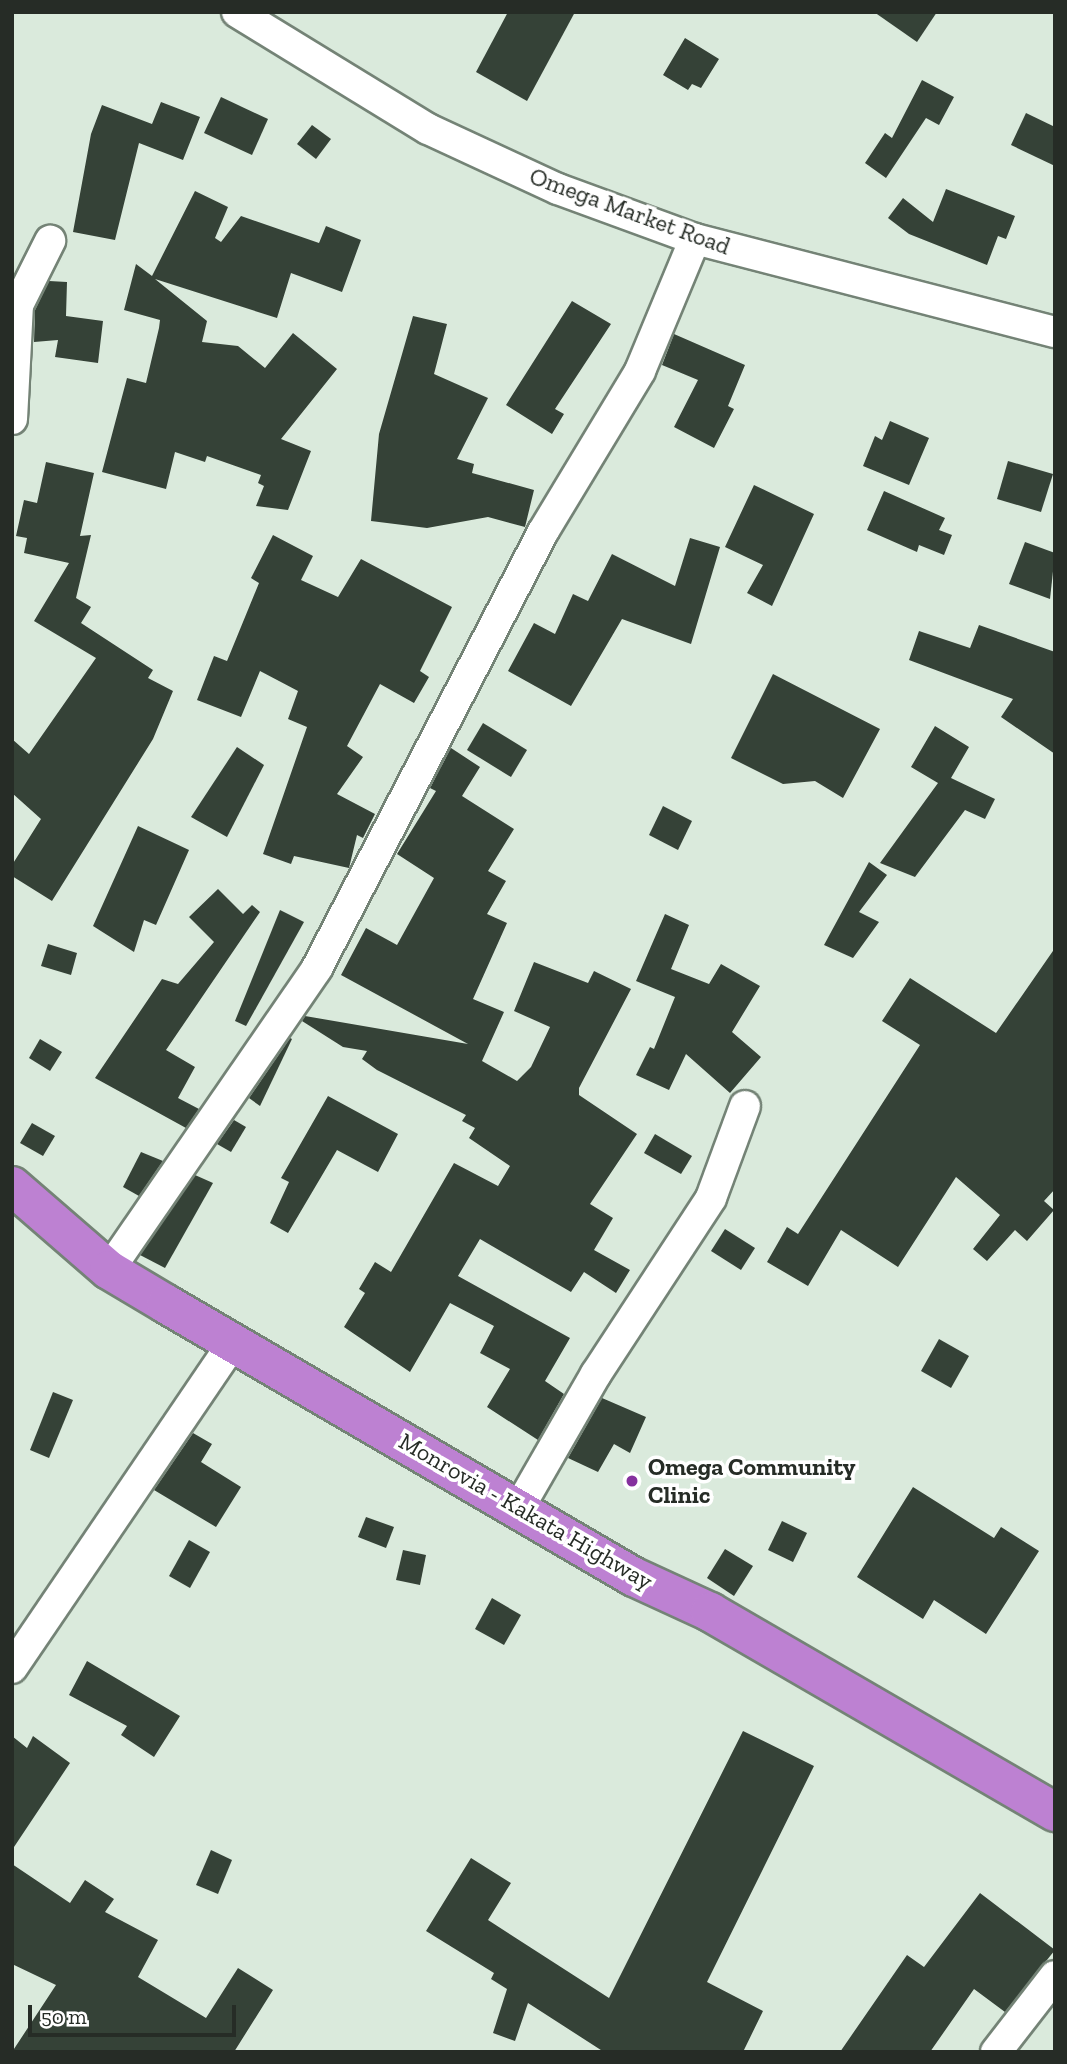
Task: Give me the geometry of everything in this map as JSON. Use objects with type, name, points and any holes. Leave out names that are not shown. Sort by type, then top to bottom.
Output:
[{"type":"highway","name":"Monrovia - Kakata Highway","points":[[12,1186],[109,1270],[520,1506],[634,1577],[710,1612],[1055,1812]]},
{"type":"street","name":"Omega Market Road","points":[[237,12],[428,129],[558,189],[695,239],[1055,332]]},
{"type":"street","points":[[109,1270],[317,968],[543,531],[640,371],[695,239]]},
{"type":"street","points":[[12,419],[18,305],[50,241]]},
{"type":"street","points":[[520,1506],[596,1374],[711,1198],[745,1106]]},
{"type":"street","points":[[12,1668],[234,1341]]},
{"type":"street","points":[[996,2052],[1055,1976]]},
{"type":"building","points":[[508,12],[575,12],[527,101],[476,72]]},
{"type":"building","points":[[874,12],[937,12],[917,42]]},
{"type":"building","points":[[685,38],[719,59],[701,88],[692,84],[688,90],[663,75]]},
{"type":"building","points":[[922,80],[954,97],[939,125],[926,118],[886,178],[865,163],[885,133],[892,138]]},
{"type":"building","points":[[221,97],[268,119],[252,155],[204,133]]},
{"type":"building","points":[[161,102],[200,117],[183,160],[139,143],[115,240],[73,232],[91,134],[102,105],[152,124]]},
{"type":"building","points":[[1026,113],[1055,127],[1055,166],[1011,145]]},
{"type":"building","points":[[312,125],[331,139],[316,159],[297,144]]},
{"type":"building","points":[[946,189],[1015,216],[1006,239],[998,236],[987,265],[909,234],[888,218],[903,198],[933,222]]},
{"type":"building","points":[[195,191],[228,207],[215,238],[221,242],[241,216],[319,243],[326,226],[361,240],[342,292],[291,273],[277,318],[155,279],[207,321],[202,342],[238,346],[265,368],[293,333],[337,369],[281,439],[311,451],[288,510],[256,506],[264,486],[258,483],[261,475],[207,456],[205,462],[175,452],[166,489],[102,472],[127,378],[146,383],[159,328],[160,320],[124,310],[136,264],[152,276]]},
{"type":"building","points":[[49,281],[67,282],[66,316],[103,321],[98,363],[55,357],[58,340],[34,342],[35,310]]},
{"type":"building","points":[[572,301],[611,324],[555,409],[564,414],[552,434],[506,405]]},
{"type":"building","points":[[413,316],[447,324],[434,374],[488,398],[457,459],[474,464],[472,473],[534,490],[525,527],[488,517],[427,528],[371,521],[379,434]]},
{"type":"building","points":[[674,334],[745,365],[728,406],[734,409],[714,448],[674,427],[698,380],[662,365]]},
{"type":"building","points":[[890,421],[929,438],[909,485],[863,466],[875,436],[882,440]]},
{"type":"building","points":[[1008,461],[1053,474],[1041,512],[997,499]]},
{"type":"building","points":[[46,462],[94,473],[80,536],[91,535],[76,598],[91,607],[81,623],[153,670],[148,678],[173,691],[153,739],[52,901],[12,876],[12,865],[41,819],[12,793],[12,739],[29,754],[96,658],[34,621],[69,563],[24,553],[27,538],[16,536],[24,500],[37,503]]},
{"type":"building","points":[[754,485],[814,514],[772,606],[747,593],[763,565],[725,547]]},
{"type":"building","points":[[884,491],[945,518],[939,530],[952,535],[944,555],[919,545],[917,552],[867,530]]},
{"type":"building","points":[[273,535],[313,556],[301,580],[338,597],[361,559],[452,607],[420,671],[429,677],[414,703],[380,684],[347,746],[363,757],[337,794],[375,814],[363,838],[357,835],[349,868],[294,856],[291,864],[263,854],[307,727],[288,719],[298,691],[260,671],[241,717],[197,700],[214,656],[227,661],[259,583],[251,578]]},
{"type":"building","points":[[690,538],[720,547],[691,644],[622,619],[571,706],[508,671],[534,623],[555,634],[573,594],[588,601],[612,554],[675,586]]},
{"type":"building","points":[[1025,542],[1055,553],[1050,599],[1009,584]]},
{"type":"building","points":[[979,625],[1055,652],[1055,754],[1001,717],[1013,699],[909,660],[919,631],[970,648]]},
{"type":"building","points":[[773,674],[880,729],[843,798],[815,781],[783,784],[731,758]]},
{"type":"building","points":[[483,723],[527,750],[511,777],[467,750]]},
{"type":"building","points":[[935,726],[969,747],[951,778],[995,799],[985,819],[965,810],[915,877],[880,863],[938,783],[911,767]]},
{"type":"building","points":[[237,747],[264,765],[227,837],[191,817]]},
{"type":"building","points":[[451,748],[480,767],[462,796],[514,829],[488,871],[506,881],[487,914],[507,923],[473,999],[504,1012],[482,1061],[517,1081],[531,1067],[550,1027],[514,1011],[534,962],[588,983],[594,971],[631,989],[579,1088],[579,1095],[637,1134],[590,1204],[613,1218],[594,1250],[630,1270],[616,1293],[584,1272],[571,1292],[480,1239],[458,1276],[570,1338],[545,1381],[564,1394],[538,1440],[487,1407],[510,1369],[480,1353],[494,1326],[450,1303],[410,1372],[344,1327],[365,1293],[359,1289],[375,1262],[391,1272],[454,1163],[498,1186],[510,1166],[469,1138],[475,1128],[462,1121],[466,1115],[377,1070],[362,1059],[367,1051],[343,1047],[302,1021],[305,1016],[468,1044],[341,975],[366,928],[397,945],[434,878],[397,854],[436,791],[430,788]]},
{"type":"building","points":[[663,806],[692,821],[678,850],[649,835]]},
{"type":"building","points":[[138,826],[189,850],[156,925],[144,920],[134,952],[93,926]]},
{"type":"building","points":[[869,862],[887,875],[859,912],[879,922],[853,958],[824,945]]},
{"type":"building","points":[[218,889],[243,914],[252,905],[260,912],[166,1050],[195,1067],[178,1098],[199,1109],[186,1128],[95,1078],[162,979],[178,984],[214,942],[189,917]]},
{"type":"building","points":[[280,910],[304,922],[246,1026],[235,1021]]},
{"type":"building","points":[[665,914],[689,925],[671,969],[709,984],[721,964],[760,986],[732,1032],[761,1057],[730,1093],[686,1054],[669,1090],[636,1075],[650,1047],[654,1049],[675,997],[636,981]]},
{"type":"building","points":[[48,944],[77,953],[71,975],[41,966]]},
{"type":"building","points":[[1055,948],[1055,1189],[1044,1201],[1054,1210],[1027,1241],[1015,1230],[987,1261],[973,1249],[1000,1215],[956,1177],[898,1267],[841,1230],[808,1286],[767,1262],[787,1227],[798,1234],[920,1045],[882,1021],[910,978],[996,1033]]},
{"type":"building","points":[[290,1038],[292,1039],[260,1106],[249,1098]]},
{"type":"building","points":[[40,1039],[62,1052],[50,1071],[29,1058]]},
{"type":"building","points":[[328,1096],[398,1134],[378,1172],[337,1150],[288,1233],[270,1223],[289,1182],[281,1178]]},
{"type":"building","points":[[234,1120],[246,1127],[231,1152],[217,1144]]},
{"type":"building","points":[[32,1123],[55,1136],[43,1156],[20,1143]]},
{"type":"building","points":[[655,1134],[692,1156],[681,1174],[644,1153]]},
{"type":"building","points":[[141,1152],[163,1161],[139,1196],[123,1187]]},
{"type":"building","points":[[195,1175],[213,1183],[165,1268],[140,1255]]},
{"type":"building","points":[[725,1229],[755,1248],[741,1270],[711,1251]]},
{"type":"building","points":[[939,1339],[969,1356],[951,1388],[921,1371]]},
{"type":"building","points":[[53,1392],[73,1400],[49,1458],[30,1450]]},
{"type":"building","points":[[602,1398],[646,1417],[630,1453],[614,1444],[598,1472],[568,1458]]},
{"type":"building","points":[[193,1433],[212,1444],[201,1462],[241,1487],[216,1527],[154,1490]]},
{"type":"building","points":[[913,1487],[994,1538],[1001,1527],[1039,1551],[986,1634],[934,1600],[923,1619],[857,1577]]},
{"type":"building","points":[[366,1517],[394,1527],[386,1548],[358,1537]]},
{"type":"building","points":[[782,1521],[807,1533],[793,1562],[768,1550]]},
{"type":"building","points":[[189,1540],[210,1552],[190,1588],[169,1576]]},
{"type":"building","points":[[725,1549],[753,1566],[734,1596],[707,1578]]},
{"type":"building","points":[[403,1550],[426,1555],[420,1585],[396,1580]]},
{"type":"building","points":[[492,1598],[521,1615],[504,1645],[475,1629]]},
{"type":"building","points":[[87,1661],[180,1716],[154,1757],[121,1735],[127,1726],[69,1695]]},
{"type":"building","points":[[743,1731],[814,1766],[707,1982],[763,2011],[743,2052],[604,2052],[528,2003],[515,2041],[493,2033],[507,1989],[491,1979],[494,1973],[426,1931],[471,1858],[511,1883],[488,1920],[609,1998]]},
{"type":"building","points":[[12,1736],[27,1748],[33,1736],[70,1763],[12,1850]]},
{"type":"building","points":[[211,1850],[232,1860],[218,1894],[196,1885]]},
{"type":"building","points":[[12,1864],[70,1903],[85,1880],[114,1899],[105,1912],[158,1940],[138,1977],[206,2018],[238,1968],[273,1990],[234,2052],[12,2052],[56,1985],[12,1964]]},
{"type":"building","points":[[980,1893],[1055,1950],[1005,2012],[974,1989],[930,2052],[840,2052],[907,1955],[924,1967]]},
{"type":"place","name":"Omega Community Clinic","points":[[632,1481]]}]
